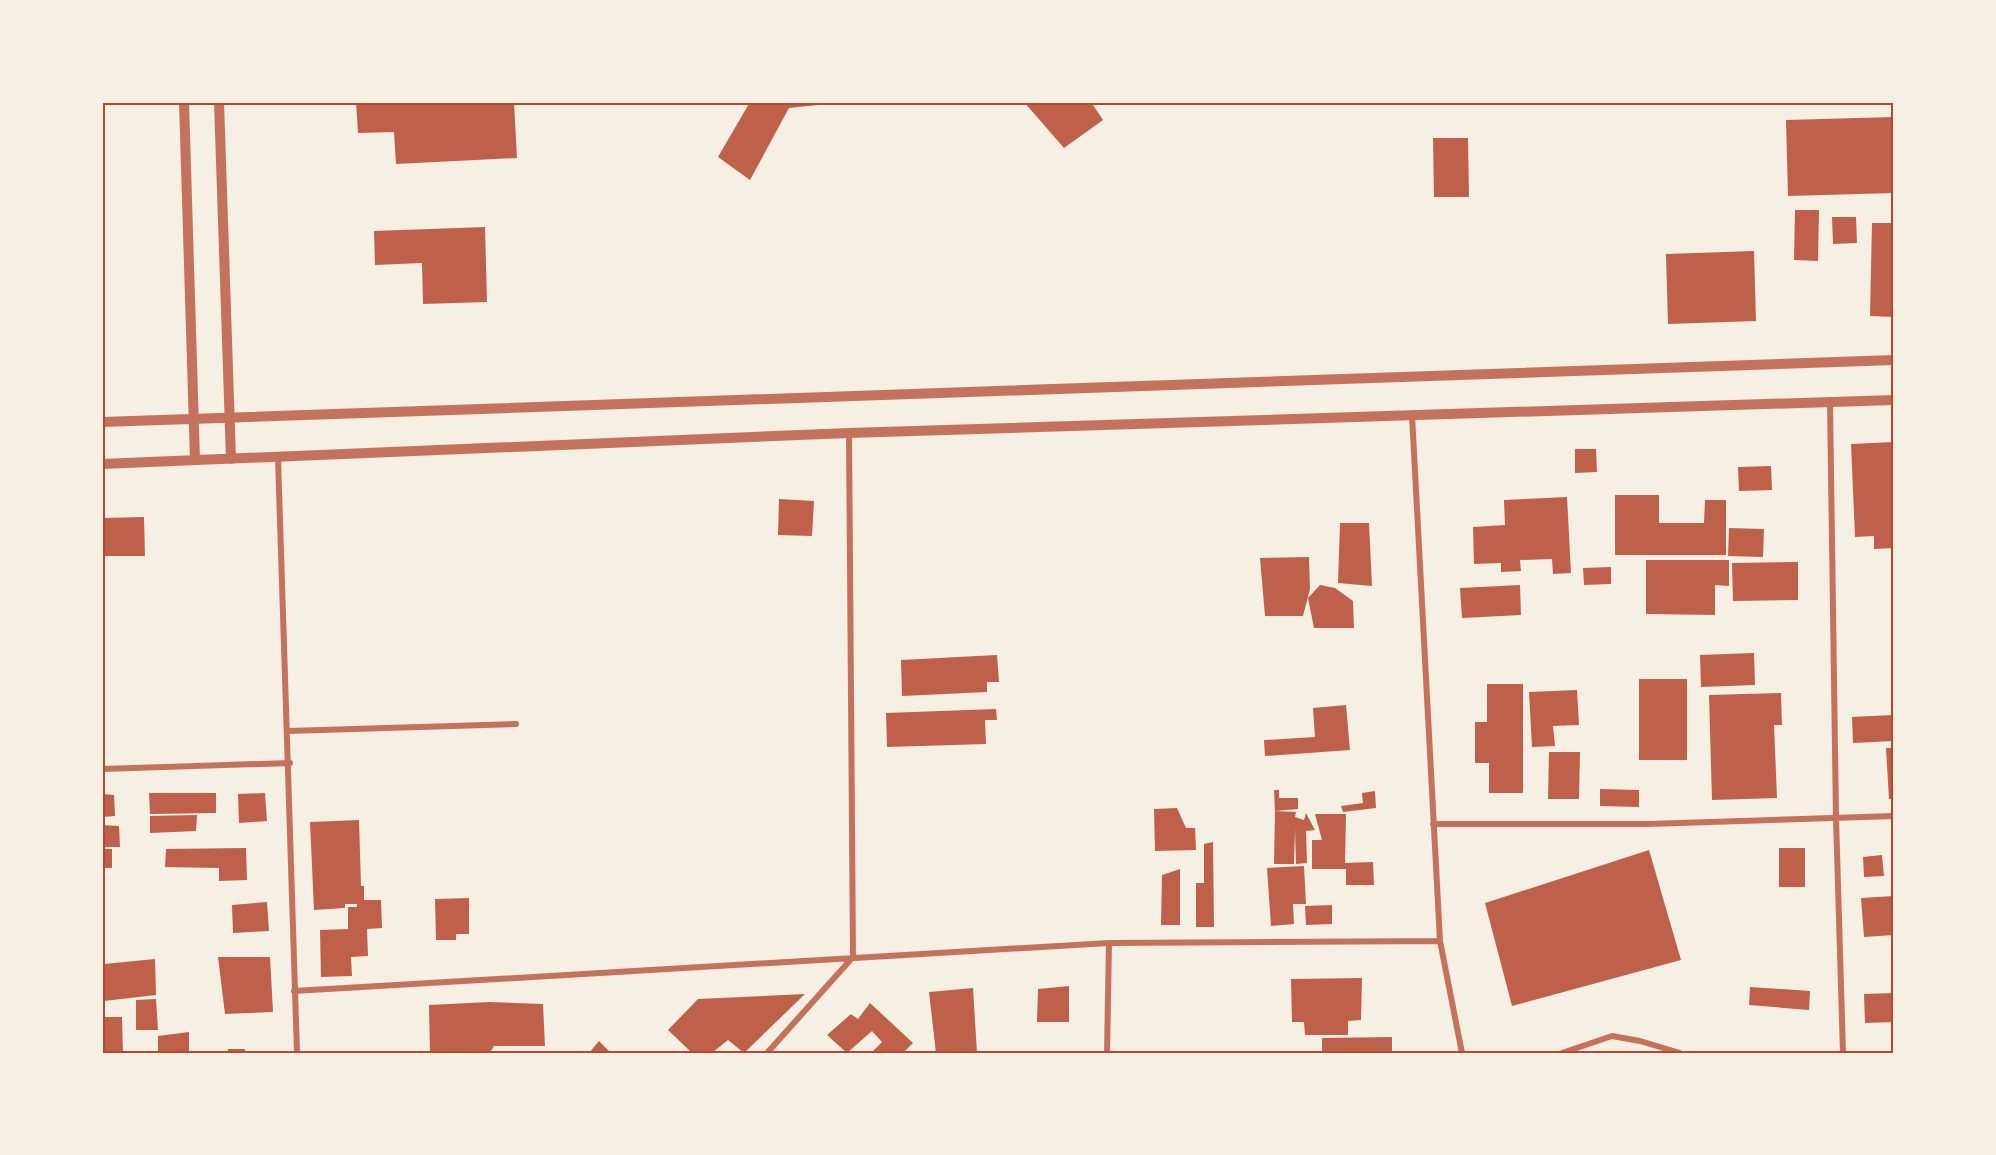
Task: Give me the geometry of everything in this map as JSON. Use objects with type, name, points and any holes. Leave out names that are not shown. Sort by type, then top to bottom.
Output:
[{"type":"street","points":[[184,102],[195,460]]},
{"type":"street","points":[[219,102],[231,459]]},
{"type":"street","points":[[102,422],[1894,360]]},
{"type":"street","points":[[102,464],[849,433],[1894,400]]},
{"type":"street","points":[[1830,402],[1836,818],[1843,1053]]},
{"type":"street","points":[[1412,415],[1440,941],[1462,1053]]},
{"type":"street","points":[[767,1053],[853,957],[849,433]]},
{"type":"street","points":[[278,458],[290,763],[297,1053]]},
{"type":"street","points":[[288,731],[516,723]]},
{"type":"street","points":[[102,770],[290,763]]},
{"type":"street","points":[[1433,824],[1648,824],[1894,816]]},
{"type":"street","points":[[294,991],[1109,943],[1440,941]]},
{"type":"street","points":[[1107,1053],[1109,943]]},
{"type":"street","points":[[1562,1053],[1612,1036],[1640,1041],[1680,1053]]},
{"type":"building","points":[[356,102],[514,102],[517,158],[396,164],[394,132],[358,133]]},
{"type":"building","points":[[750,102],[828,102],[828,104],[789,108],[750,180],[718,157]]},
{"type":"building","points":[[1024,102],[1091,102],[1103,120],[1064,148]]},
{"type":"building","points":[[1894,117],[1894,193],[1788,196],[1786,120]]},
{"type":"building","points":[[1433,138],[1468,138],[1469,197],[1434,197]]},
{"type":"building","points":[[1795,210],[1819,210],[1818,261],[1794,260]]},
{"type":"building","points":[[1832,217],[1856,217],[1857,243],[1833,244]]},
{"type":"building","points":[[1872,223],[1894,223],[1894,317],[1870,316]]},
{"type":"building","points":[[485,227],[487,302],[423,304],[422,263],[375,265],[374,231]]},
{"type":"building","points":[[1754,251],[1756,321],[1668,324],[1666,254]]},
{"type":"building","points":[[1894,442],[1894,548],[1874,549],[1874,536],[1855,537],[1851,444]]},
{"type":"building","points":[[1575,449],[1596,449],[1597,472],[1575,473]]},
{"type":"building","points":[[1771,466],[1772,490],[1739,491],[1738,467]]},
{"type":"building","points":[[1615,495],[1659,495],[1659,523],[1704,523],[1705,500],[1726,500],[1726,555],[1615,555]]},
{"type":"building","points":[[1567,497],[1571,573],[1553,574],[1552,559],[1520,560],[1521,571],[1501,572],[1501,563],[1474,564],[1473,527],[1505,525],[1504,500]]},
{"type":"building","points":[[779,499],[814,501],[812,536],[778,535]]},
{"type":"building","points":[[144,517],[145,556],[102,556],[102,518]]},
{"type":"building","points":[[1340,523],[1369,523],[1372,586],[1338,583]]},
{"type":"building","points":[[1729,528],[1764,529],[1763,557],[1728,556]]},
{"type":"building","points":[[1309,557],[1310,589],[1303,616],[1265,616],[1260,558]]},
{"type":"building","points":[[1646,560],[1729,560],[1729,586],[1715,585],[1715,615],[1646,614]]},
{"type":"building","points":[[1798,562],[1798,600],[1733,601],[1732,563]]},
{"type":"building","points":[[1611,567],[1611,584],[1584,585],[1583,568]]},
{"type":"building","points":[[1320,585],[1335,588],[1353,601],[1354,628],[1314,628],[1308,598]]},
{"type":"building","points":[[1520,585],[1521,615],[1462,618],[1460,588]]},
{"type":"building","points":[[1754,653],[1755,685],[1701,687],[1700,655]]},
{"type":"building","points":[[997,655],[999,682],[987,682],[987,692],[902,696],[901,660]]},
{"type":"building","points":[[1639,679],[1687,679],[1687,760],[1639,760]]},
{"type":"building","points":[[1487,684],[1523,684],[1523,793],[1489,793],[1489,763],[1475,763],[1475,722],[1487,722]]},
{"type":"building","points":[[1577,690],[1579,725],[1553,726],[1555,746],[1532,747],[1529,692]]},
{"type":"building","points":[[1781,693],[1782,725],[1774,725],[1777,798],[1712,800],[1709,695]]},
{"type":"building","points":[[1346,705],[1350,750],[1265,756],[1264,740],[1315,737],[1313,708]]},
{"type":"building","points":[[996,709],[997,720],[985,720],[986,744],[887,747],[886,713]]},
{"type":"building","points":[[1892,715],[1893,741],[1853,743],[1852,717]]},
{"type":"building","points":[[1886,748],[1894,748],[1894,799],[1889,799]]},
{"type":"building","points":[[1549,752],[1580,752],[1579,799],[1548,799]]},
{"type":"building","points":[[1600,789],[1639,790],[1639,807],[1600,806]]},
{"type":"building","points":[[1274,790],[1279,790],[1279,798],[1298,798],[1298,809],[1275,811]]},
{"type":"building","points":[[1375,791],[1376,808],[1343,812],[1341,806],[1363,803],[1362,793]]},
{"type":"building","points":[[149,793],[216,793],[216,813],[150,814]]},
{"type":"building","points":[[265,793],[267,821],[239,823],[238,794]]},
{"type":"building","points":[[102,794],[114,795],[115,816],[102,817]]},
{"type":"building","points":[[1177,808],[1186,828],[1195,828],[1196,850],[1155,851],[1154,809]]},
{"type":"building","points":[[1275,811],[1296,812],[1295,817],[1304,820],[1306,813],[1315,830],[1306,831],[1307,863],[1296,864],[1295,829],[1294,864],[1274,864]]},
{"type":"building","points":[[1315,814],[1346,814],[1345,863],[1373,862],[1374,885],[1346,885],[1346,869],[1312,869],[1312,840],[1322,840]]},
{"type":"building","points":[[197,815],[196,831],[150,833],[150,816]]},
{"type":"building","points":[[359,820],[361,886],[364,886],[364,900],[381,900],[382,928],[367,929],[368,956],[351,957],[352,976],[321,977],[320,930],[348,929],[348,907],[357,907],[357,904],[345,904],[345,908],[314,910],[310,822]]},
{"type":"building","points":[[102,825],[119,826],[120,847],[102,847]]},
{"type":"building","points":[[1213,842],[1214,927],[1196,927],[1196,883],[1204,883],[1204,844]]},
{"type":"building","points":[[246,848],[247,880],[219,881],[219,868],[165,867],[166,849]]},
{"type":"building","points":[[1779,848],[1805,848],[1805,887],[1779,887]]},
{"type":"building","points":[[102,849],[112,849],[112,868],[102,868]]},
{"type":"building","points":[[1649,850],[1681,960],[1512,1006],[1485,903]]},
{"type":"building","points":[[1882,855],[1884,876],[1864,877],[1863,857]]},
{"type":"building","points":[[1304,866],[1306,904],[1293,904],[1294,924],[1271,926],[1267,868]]},
{"type":"building","points":[[1180,869],[1180,925],[1161,925],[1162,875]]},
{"type":"building","points":[[1894,896],[1894,935],[1864,937],[1861,898]]},
{"type":"building","points":[[469,898],[469,934],[456,934],[456,940],[436,940],[435,899]]},
{"type":"building","points":[[267,902],[269,931],[233,933],[232,905]]},
{"type":"building","points":[[1332,905],[1332,924],[1306,925],[1305,906]]},
{"type":"building","points":[[218,957],[270,957],[273,1012],[225,1014]]},
{"type":"building","points":[[155,959],[156,995],[104,1001],[104,964]]},
{"type":"building","points":[[1362,978],[1361,1020],[1348,1021],[1348,1035],[1305,1035],[1304,1022],[1292,1022],[1291,979]]},
{"type":"building","points":[[1069,986],[1069,1022],[1037,1022],[1038,989]]},
{"type":"building","points":[[1750,987],[1810,991],[1809,1010],[1749,1005]]},
{"type":"building","points":[[973,988],[977,1053],[936,1053],[929,992]]},
{"type":"building","points":[[1894,993],[1894,1022],[1865,1023],[1864,994]]},
{"type":"building","points":[[805,994],[744,1053],[728,1040],[712,1053],[692,1053],[668,1030],[698,999]]},
{"type":"building","points":[[156,999],[158,1030],[136,1030],[136,1000]]},
{"type":"building","points":[[490,1002],[543,1004],[545,1046],[494,1046],[490,1053],[430,1053],[429,1005]]},
{"type":"building","points":[[870,1003],[913,1043],[903,1053],[871,1053],[882,1042],[872,1031],[847,1053],[827,1035],[851,1014],[858,1019]]},
{"type":"building","points":[[105,1017],[122,1017],[123,1053],[105,1053]]},
{"type":"building","points":[[189,1032],[189,1053],[158,1053],[158,1036]]},
{"type":"building","points":[[1392,1037],[1392,1053],[1322,1053],[1322,1038]]},
{"type":"building","points":[[599,1041],[611,1053],[589,1053]]},
{"type":"building","points":[[228,1049],[245,1049],[245,1053],[228,1053]]}]
